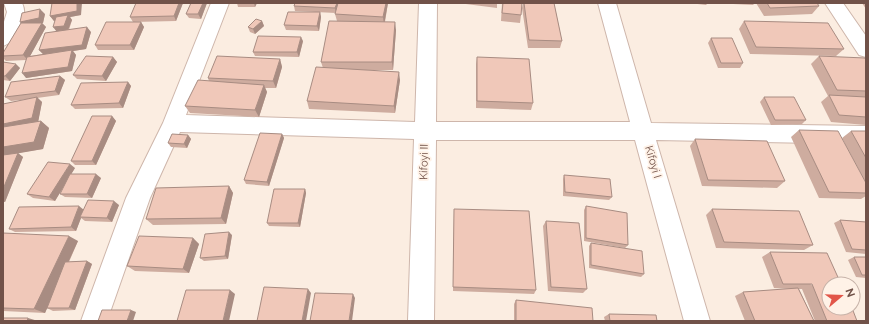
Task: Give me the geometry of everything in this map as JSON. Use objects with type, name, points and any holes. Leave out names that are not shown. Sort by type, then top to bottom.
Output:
[{"type":"street","points":[[94,321],[138,198],[173,124],[220,3]]},
{"type":"street","name":"Kifoyi II","points":[[421,321],[428,3]]},
{"type":"street","name":"Kifoyi I","points":[[607,3],[697,321]]},
{"type":"street","points":[[834,3],[866,50]]},
{"type":"street","points":[[3,39],[15,20],[14,5]]},
{"type":"street","points":[[173,124],[425,131],[644,131],[866,135]]},
{"type":"building","points":[[52,3],[77,3],[77,11],[50,16]]},
{"type":"building","points":[[136,3],[179,3],[174,16],[130,17]]},
{"type":"building","points":[[191,3],[203,3],[198,14],[186,14]]},
{"type":"building","points":[[295,3],[337,3],[335,8],[294,6]]},
{"type":"building","points":[[338,3],[386,3],[383,17],[335,14]]},
{"type":"building","points":[[503,3],[522,3],[521,15],[502,13]]},
{"type":"building","points":[[524,3],[554,3],[562,41],[529,40]]},
{"type":"building","points":[[767,3],[817,3],[819,6],[770,8]]},
{"type":"building","points":[[40,9],[39,18],[20,22],[22,13]]},
{"type":"building","points":[[288,12],[320,12],[317,26],[284,25]]},
{"type":"building","points":[[68,15],[64,26],[53,27],[56,17]]},
{"type":"building","points":[[256,19],[262,21],[253,29],[248,27]]},
{"type":"building","points":[[329,21],[395,22],[392,62],[321,62]]},
{"type":"building","points":[[744,21],[828,23],[844,49],[756,47]]},
{"type":"building","points":[[106,22],[141,22],[130,45],[95,45]]},
{"type":"building","points":[[21,23],[42,23],[23,55],[3,56],[3,53]]},
{"type":"building","points":[[87,27],[82,45],[39,50],[45,33]]},
{"type":"building","points":[[258,36],[301,37],[297,52],[253,52]]},
{"type":"building","points":[[711,38],[732,38],[743,63],[721,63]]},
{"type":"building","points":[[72,50],[68,67],[22,73],[27,57]]},
{"type":"building","points":[[86,56],[113,57],[102,76],[73,75]]},
{"type":"building","points":[[217,56],[280,59],[273,81],[208,78]]},
{"type":"building","points":[[819,56],[865,58],[866,91],[837,90]]},
{"type":"building","points":[[477,57],[529,59],[533,103],[477,101]]},
{"type":"building","points":[[3,62],[16,64],[5,76],[3,76]]},
{"type":"building","points":[[316,67],[399,72],[394,106],[307,101]]},
{"type":"building","points":[[60,76],[55,91],[5,97],[11,82]]},
{"type":"building","points":[[198,80],[264,85],[255,110],[185,106]]},
{"type":"building","points":[[128,82],[119,103],[71,105],[81,83]]},
{"type":"building","points":[[829,95],[866,97],[866,117],[839,115]]},
{"type":"building","points":[[37,97],[32,118],[3,124],[3,104]]},
{"type":"building","points":[[764,97],[794,97],[806,120],[775,120]]},
{"type":"building","points":[[92,116],[112,116],[92,161],[71,161]]},
{"type":"building","points":[[41,121],[34,142],[3,147],[3,127]]},
{"type":"building","points":[[799,130],[838,131],[866,183],[866,193],[829,192]]},
{"type":"building","points":[[851,131],[866,131],[866,158]]},
{"type":"building","points":[[260,133],[282,134],[267,182],[244,180]]},
{"type":"building","points":[[172,134],[188,135],[184,144],[168,143]]},
{"type":"building","points":[[695,139],[767,141],[785,181],[708,180]]},
{"type":"building","points":[[18,153],[3,189],[3,155]]},
{"type":"building","points":[[48,162],[70,164],[49,197],[27,194]]},
{"type":"building","points":[[70,174],[96,174],[87,194],[60,194]]},
{"type":"building","points":[[564,175],[610,179],[612,197],[565,192]]},
{"type":"building","points":[[229,186],[221,218],[146,219],[156,188]]},
{"type":"building","points":[[274,189],[305,189],[298,223],[267,223]]},
{"type":"building","points":[[88,200],[114,201],[107,218],[80,217]]},
{"type":"building","points":[[79,206],[71,227],[9,229],[19,207]]},
{"type":"building","points":[[586,206],[627,213],[628,245],[586,238]]},
{"type":"building","points":[[454,209],[529,211],[536,290],[453,287]]},
{"type":"building","points":[[712,209],[799,211],[813,245],[724,242]]},
{"type":"building","points":[[840,220],[866,222],[866,250],[852,249]]},
{"type":"building","points":[[546,221],[579,223],[587,289],[551,287]]},
{"type":"building","points":[[229,232],[225,256],[200,258],[205,234]]},
{"type":"building","points":[[3,233],[69,236],[34,309],[3,308]]},
{"type":"building","points":[[139,236],[193,238],[183,269],[127,266]]},
{"type":"building","points":[[591,243],[642,251],[644,274],[591,265]]},
{"type":"building","points":[[770,252],[827,253],[837,276],[821,276],[821,306],[812,284],[783,284]]},
{"type":"building","points":[[854,257],[866,257],[866,275],[862,275]]},
{"type":"building","points":[[87,261],[69,308],[47,308],[65,262]]},
{"type":"building","points":[[264,287],[308,289],[302,321],[257,321]]},
{"type":"building","points":[[798,288],[814,321],[755,321],[743,292]]},
{"type":"building","points":[[186,290],[230,290],[223,321],[177,321]]},
{"type":"building","points":[[315,293],[353,294],[349,321],[310,321]]},
{"type":"building","points":[[516,300],[592,308],[593,321],[516,321]]},
{"type":"building","points":[[102,310],[131,310],[127,321],[98,321]]},
{"type":"building","points":[[609,314],[656,315],[657,321],[610,321]]},
{"type":"building","points":[[825,316],[855,316],[857,321],[827,321]]},
{"type":"building","points":[[3,318],[28,318],[27,321],[3,321]]}]
